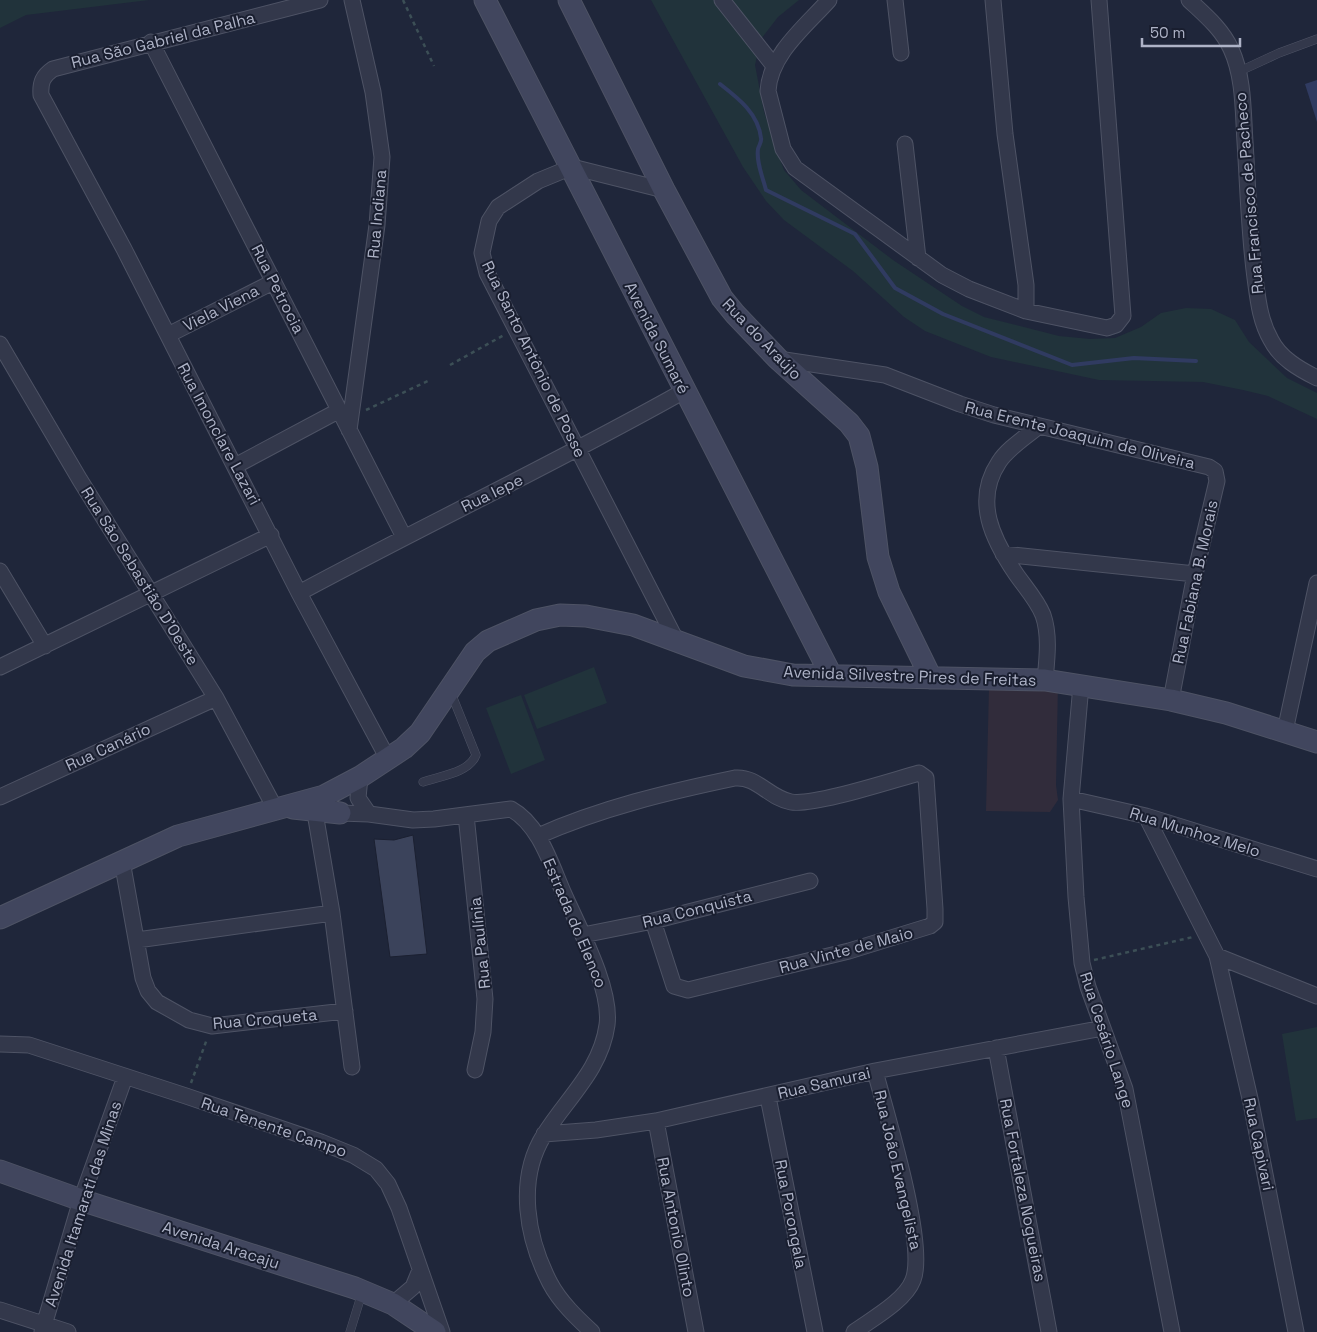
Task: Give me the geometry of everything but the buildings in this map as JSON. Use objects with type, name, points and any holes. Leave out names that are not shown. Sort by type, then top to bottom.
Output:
[{"type":"street","name":"Rua São Gabriel da Palha","points":[[49,110],[41,95],[40,87],[44,75],[53,68],[320,0]]},
{"type":"street","name":"Rua Indiana","points":[[346,419],[377,224],[382,156],[373,92],[352,0]]},
{"type":"street","name":"Avenida Sumaré","points":[[485,0],[572,167],[684,391],[832,675]]},
{"type":"street","name":"Rua do Araújo","points":[[568,0],[664,190],[722,298],[778,359],[849,423],[859,436],[867,467],[878,557],[889,592],[931,678]]},
{"type":"street","points":[[722,0],[774,66]]},
{"type":"street","points":[[829,0],[778,57],[774,66],[768,91],[783,149],[790,162],[801,173],[942,275],[969,289],[1026,311],[1068,322],[1107,328],[1116,325],[1123,316],[1099,0]]},
{"type":"street","points":[[895,0],[901,54]]},
{"type":"street","points":[[993,0],[1005,134],[1026,286],[1026,311]]},
{"type":"street","name":"Rua Francisco de Pacheco","points":[[1189,0],[1220,31],[1231,49],[1238,72],[1243,102],[1251,248],[1261,319],[1271,342],[1283,356],[1303,371],[1317,378]]},
{"type":"street","name":"Rua Petrocia","points":[[151,42],[273,282],[346,419],[404,537]]},
{"type":"street","name":"Rua Imonclare Lazari","points":[[49,110],[236,466],[299,593],[388,759]]},
{"type":"street","points":[[905,144],[918,258]]},
{"type":"street","points":[[572,167],[664,190]]},
{"type":"street","name":"Rua Santo Antônio de Posse","points":[[572,167],[538,181],[498,207],[489,222],[482,252],[487,273],[677,642]]},
{"type":"street","name":"Viela Viena","points":[[168,336],[273,282]]},
{"type":"street","name":"Rua São Sebastião D'Oeste","points":[[0,344],[80,480],[153,594],[282,808]]},
{"type":"street","name":"Rua Erente Joaquim de Oliveira","points":[[778,359],[884,374],[960,404],[1039,426],[1209,468]]},
{"type":"street","name":"Rua Iepe","points":[[299,593],[404,537],[578,450],[684,391]]},
{"type":"street","points":[[236,466],[346,419]]},
{"type":"street","points":[[1039,426],[999,461],[990,480],[986,497],[987,520],[996,543],[1036,602],[1043,616],[1046,628],[1045,680]]},
{"type":"street","name":"Rua Fabiana B. Morais","points":[[1171,700],[1195,574],[1217,481],[1216,473],[1209,468]]},
{"type":"street","points":[[0,667],[271,535]]},
{"type":"street","points":[[1003,554],[1195,574]]},
{"type":"street","points":[[0,571],[44,646]]},
{"type":"street","points":[[1285,731],[1317,583]]},
{"type":"street","name":"Avenida Silvestre Pires de Freitas","points":[[318,802],[388,759],[420,732],[475,652],[488,641],[536,620],[560,615],[586,616],[633,626],[744,666],[770,672],[1045,680],[1081,684],[1171,700],[1226,713],[1317,742]]},
{"type":"street","name":"Rua Cesário Lange","points":[[1081,684],[1071,799],[1076,898],[1082,963],[1088,987],[1125,1089],[1172,1332]]},
{"type":"street","name":"Rua Canário","points":[[0,797],[216,698]]},
{"type":"street","name":"Rua Vinte de Maio","points":[[538,836],[571,822],[628,803],[735,778],[750,779],[767,793],[782,800],[802,802],[919,773],[926,778],[935,910],[934,922],[930,926],[849,951],[688,990],[674,986],[653,920]]},
{"type":"street","points":[[360,777],[358,798],[369,814]]},
{"type":"street","name":"Rua Munhoz Melo","points":[[1071,799],[1146,816],[1317,869]]},
{"type":"street","points":[[318,802],[352,1067]]},
{"type":"street","points":[[0,918],[178,836],[282,808],[318,802],[340,813]]},
{"type":"street","name":"Estrada do Elenco","points":[[340,813],[369,814],[413,820],[511,809],[526,820],[538,836],[583,935],[606,997],[607,1026],[603,1043],[590,1071],[544,1134],[534,1154],[527,1185],[528,1216],[537,1253],[551,1285],[576,1318],[592,1332]]},
{"type":"street","name":"Rua Paulínia","points":[[466,815],[486,999],[483,1032],[475,1070]]},
{"type":"street","name":"Rua Capivari","points":[[1146,816],[1204,934],[1217,956],[1251,1103],[1296,1332]]},
{"type":"street","name":"Rua Croqueta","points":[[122,862],[144,978],[148,991],[157,1002],[189,1020],[212,1026],[345,1011]]},
{"type":"street","name":"Rua Conquista","points":[[583,935],[653,920],[810,881]]},
{"type":"street","points":[[137,940],[332,913]]},
{"type":"street","points":[[1217,956],[1317,996]]},
{"type":"street","name":"Rua Samurai","points":[[544,1134],[596,1130],[656,1121],[768,1097],[875,1071],[1103,1028]]},
{"type":"street","name":"Rua Tenente Campo","points":[[0,1044],[30,1045],[186,1096],[321,1142],[354,1155],[376,1169],[392,1192],[442,1332]]},
{"type":"street","name":"Rua Fortaleza Nogueiras","points":[[996,1048],[1049,1332]]},
{"type":"street","name":"Rua João Evangelista","points":[[854,1332],[885,1310],[906,1290],[913,1281],[916,1268],[917,1252],[911,1216],[875,1071]]},
{"type":"street","name":"Avenida Itamarati das Minas","points":[[44,1328],[81,1200],[125,1077]]},
{"type":"street","name":"Rua Porongala","points":[[768,1097],[815,1332]]},
{"type":"street","name":"Rua Antonio Olinto","points":[[656,1121],[696,1332]]},
{"type":"street","name":"Avenida Aracaju","points":[[0,1171],[81,1200],[362,1292],[393,1304],[435,1332]]},
{"type":"street","points":[[393,1304],[413,1287],[420,1270]]},
{"type":"street","points":[[0,1310],[44,1328],[68,1332]]},
{"type":"lane","points":[[1238,72],[1279,53],[1317,39]]},
{"type":"lane","points":[[423,782],[467,768],[473,762],[476,755],[450,691]]},
{"type":"lane","points":[[350,1332],[362,1292]]},
{"type":"path","points":[[402,0],[434,66]]},
{"type":"path","points":[[450,365],[516,328]]},
{"type":"path","points":[[346,419],[430,380]]},
{"type":"path","points":[[1082,963],[1204,934]]},
{"type":"path","points":[[186,1096],[212,1026]]},
{"type":"shaded area","points":[[0,0],[149,0],[26,15],[0,28]]},
{"type":"shaded area","points":[[651,0],[799,0],[778,17],[761,39],[755,65],[764,112],[784,170],[801,190],[893,260],[962,306],[984,317],[1059,336],[1090,339],[1115,338],[1141,327],[1161,313],[1186,308],[1211,309],[1235,320],[1249,342],[1287,378],[1317,393],[1317,419],[1268,396],[1243,390],[1203,382],[1099,380],[991,357],[925,331],[904,317],[853,271],[784,220],[766,201],[743,167]]},
{"type":"shaded area","points":[[594,667],[607,703],[537,729],[524,695]]},
{"type":"shaded area","points":[[1058,684],[1056,785],[1058,800],[1050,812],[986,811],[989,687]]},
{"type":"shaded area","points":[[521,695],[545,760],[511,774],[486,708]]},
{"type":"shaded area","points":[[1317,1027],[1317,1118],[1296,1121],[1282,1034]]},
{"type":"water","points":[[1317,80],[1317,122],[1305,84]]},
{"type":"waterway","points":[[720,84],[746,107],[756,121],[761,139],[758,159],[766,190],[855,234],[895,288],[943,314],[1072,365],[1134,358],[1196,361]]}]
